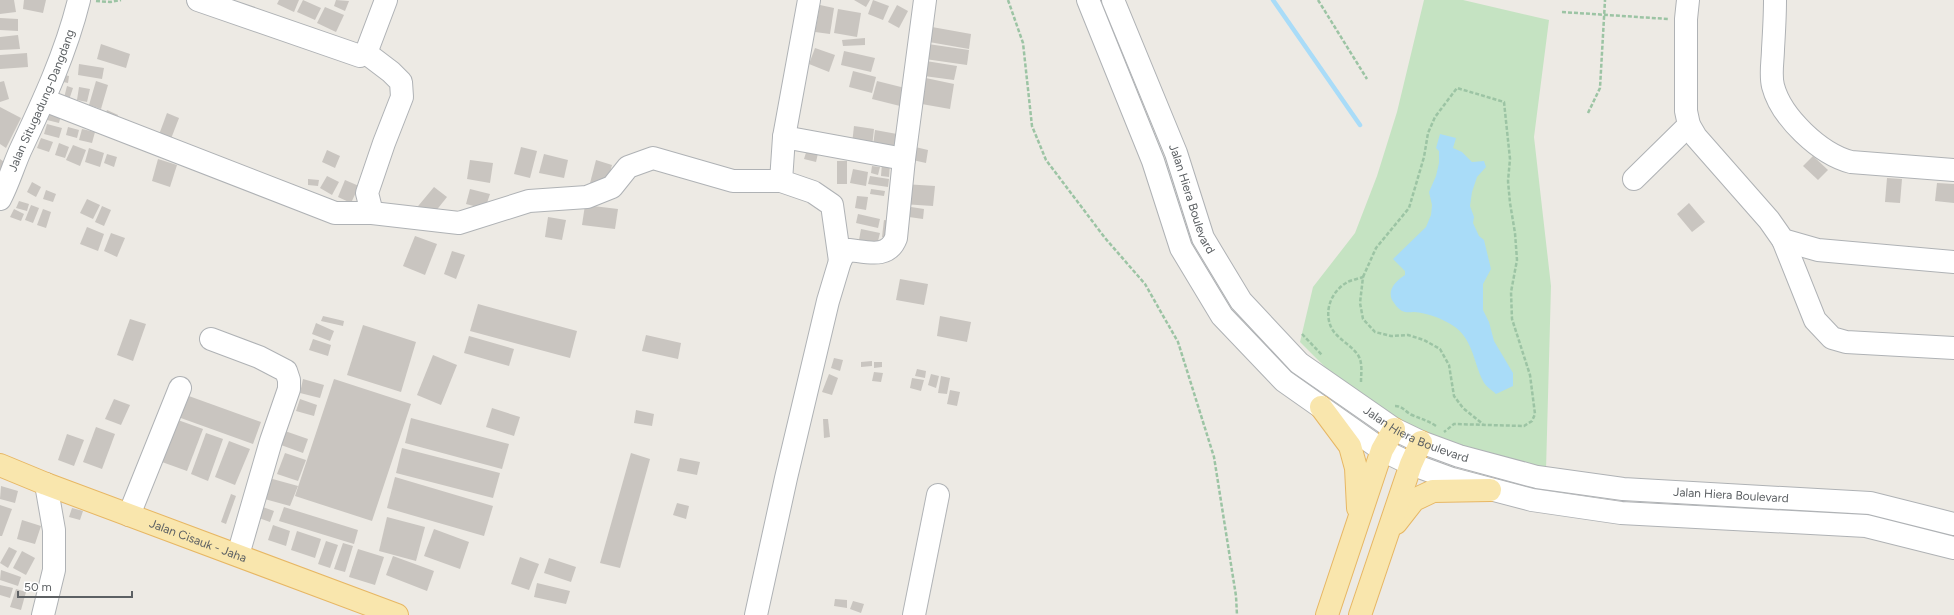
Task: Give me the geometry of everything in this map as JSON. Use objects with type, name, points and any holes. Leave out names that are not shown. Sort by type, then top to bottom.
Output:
[{"type":"main road","points":[[1321,407],[1350,446],[1356,468],[1358,521]]},
{"type":"main road","points":[[1327,615],[1382,450],[1394,429]]},
{"type":"main road","points":[[1360,615],[1411,464],[1421,442]]},
{"type":"main road","name":"Jalan Cisauk - Jaha","points":[[0,465],[46,484],[397,615]]},
{"type":"main road","points":[[1388,533],[1414,500],[1433,491],[1490,490]]},
{"type":"main road","points":[[1310,615],[1344,563]]},
{"type":"main road","points":[[1370,615],[1374,573]]},
{"type":"street","name":"Jalan Situgadung-Dangdang","points":[[0,199],[19,153],[44,100],[73,25],[79,0]]},
{"type":"street","points":[[198,0],[360,56],[366,53],[386,0]]},
{"type":"street","points":[[781,181],[784,137],[809,0]]},
{"type":"street","points":[[756,615],[786,478],[828,301],[840,261],[845,252],[849,250],[885,252],[893,246],[896,238],[904,159],[925,0]]},
{"type":"street","name":"Jalan Hiera Boulevard","points":[[1088,0],[1153,161],[1181,248],[1222,316],[1284,381],[1382,450],[1411,464],[1452,479],[1532,500],[1621,513],[1858,526],[1954,548]]},
{"type":"street","name":"Jalan Hiera Boulevard","points":[[1114,0],[1176,153],[1203,238],[1241,301],[1299,363],[1394,429],[1421,442],[1459,456],[1537,477],[1624,489],[1862,502],[1954,524]]},
{"type":"street","points":[[1775,0],[1773,84],[1778,98],[1786,112],[1804,133],[1828,153],[1840,160],[1954,170]]},
{"type":"street","points":[[1687,10],[1686,111],[1689,126],[1696,137],[1769,220],[1783,240],[1815,320],[1832,338],[1846,342],[1954,348]]},
{"type":"street","points":[[366,53],[391,72],[401,82],[402,97],[384,143],[368,194],[372,213]]},
{"type":"street","points":[[44,100],[335,213],[372,213],[459,223],[529,201],[587,197],[612,187],[628,167],[653,158],[732,181],[781,181],[813,192],[832,205],[840,261]]},
{"type":"street","points":[[1634,179],[1689,126]]},
{"type":"street","points":[[784,137],[904,159]]},
{"type":"street","points":[[1153,161],[1176,153]]},
{"type":"street","points":[[1783,240],[1818,250],[1954,262]]},
{"type":"street","points":[[211,339],[259,358],[286,371],[289,380],[289,390],[271,442],[238,555]]},
{"type":"street","points":[[129,515],[180,388]]},
{"type":"street","points":[[43,615],[54,570],[54,530],[46,484]]},
{"type":"street","points":[[914,615],[938,495]]},
{"type":"street","points":[[1884,531],[1890,508]]},
{"type":"path","points":[[90,0],[110,2],[121,0]]},
{"type":"path","points":[[1008,0],[1023,43],[1032,126],[1046,160],[1105,238],[1145,284],[1178,342],[1214,457],[1236,596],[1237,615]]},
{"type":"path","points":[[1318,0],[1367,79]]},
{"type":"path","points":[[1588,113],[1600,88],[1605,0]]},
{"type":"path","points":[[1562,12],[1604,16],[1687,10]]},
{"type":"path","points":[[1443,432],[1454,424],[1524,426],[1532,422],[1535,414],[1530,375],[1512,319],[1511,292],[1517,260],[1516,233],[1510,203],[1508,181],[1510,159],[1504,102],[1457,88],[1435,117],[1428,133],[1424,157],[1409,208],[1376,248],[1363,277],[1360,303],[1363,319],[1375,332],[1391,336],[1413,337],[1424,340],[1440,349],[1449,365],[1454,396],[1463,408],[1483,424]]},
{"type":"path","points":[[1361,382],[1362,364],[1358,356],[1332,329],[1329,320],[1329,306],[1334,293],[1347,282],[1363,277]]},
{"type":"path","points":[[1302,334],[1324,357]]},
{"type":"path","points":[[1355,378],[1366,387]]},
{"type":"path","points":[[1393,406],[1400,406],[1411,415],[1425,419],[1443,432],[1450,435]]},
{"type":"green space","points":[[1424,0],[1463,0],[1549,20],[1534,137],[1551,286],[1546,470],[1516,468],[1423,432],[1381,409],[1331,373],[1300,342],[1313,287],[1355,233],[1377,176],[1397,112]]},
{"type":"water","points":[[1440,134],[1456,138],[1453,148],[1462,152],[1472,162],[1484,161],[1486,167],[1477,177],[1472,192],[1470,206],[1474,217],[1473,223],[1479,236],[1484,240],[1491,269],[1483,284],[1483,310],[1489,322],[1494,341],[1513,373],[1513,386],[1496,394],[1484,383],[1472,350],[1459,330],[1448,322],[1434,316],[1424,313],[1402,311],[1392,300],[1391,296],[1394,285],[1405,275],[1405,271],[1393,259],[1426,227],[1431,215],[1432,205],[1429,192],[1436,176],[1439,163],[1439,151],[1436,148]]},
{"type":"building","points":[[0,0],[14,0],[16,12],[0,14]]},
{"type":"building","points":[[24,0],[46,0],[43,13],[23,9]]},
{"type":"building","points":[[279,0],[299,0],[294,12],[277,4]]},
{"type":"building","points":[[303,0],[321,8],[315,20],[297,12]]},
{"type":"building","points":[[336,0],[349,1],[345,11],[334,6]]},
{"type":"building","points":[[854,0],[870,0],[866,7]]},
{"type":"building","points":[[873,0],[889,6],[883,20],[868,14]]},
{"type":"building","points":[[820,5],[834,8],[830,34],[815,32]]},
{"type":"building","points":[[897,5],[908,11],[899,28],[888,22]]},
{"type":"building","points":[[325,7],[344,15],[336,32],[317,23]]},
{"type":"building","points":[[838,9],[861,13],[857,37],[834,33]]},
{"type":"building","points":[[0,18],[18,19],[18,31],[0,30]]},
{"type":"building","points":[[932,27],[971,34],[969,49],[929,42]]},
{"type":"building","points":[[18,35],[20,49],[0,50],[0,37]]},
{"type":"building","points":[[865,38],[865,45],[843,46],[842,40]]},
{"type":"building","points":[[101,44],[130,54],[126,68],[97,59]]},
{"type":"building","points":[[928,44],[969,50],[967,65],[925,59]]},
{"type":"building","points":[[815,48],[835,55],[829,72],[809,64]]},
{"type":"building","points":[[844,51],[875,58],[871,72],[841,65]]},
{"type":"building","points":[[27,53],[28,67],[0,69],[0,55]]},
{"type":"building","points":[[926,61],[957,66],[954,80],[924,76]]},
{"type":"building","points":[[79,64],[104,68],[102,79],[78,75]]},
{"type":"building","points":[[853,71],[876,77],[872,93],[849,87]]},
{"type":"building","points":[[60,74],[69,76],[68,83],[58,81]]},
{"type":"building","points":[[921,77],[954,84],[950,109],[916,103]]},
{"type":"building","points":[[4,81],[9,99],[0,102],[0,82]]},
{"type":"building","points":[[96,81],[108,85],[101,109],[89,105]]},
{"type":"building","points":[[877,81],[905,88],[900,106],[872,99]]},
{"type":"building","points":[[67,86],[73,88],[69,100],[64,98]]},
{"type":"building","points":[[79,87],[90,89],[87,102],[77,100]]},
{"type":"building","points":[[0,107],[21,118],[6,148],[0,144]]},
{"type":"building","points":[[107,110],[118,115],[114,126],[102,121]]},
{"type":"building","points":[[49,111],[61,115],[59,123],[47,120]]},
{"type":"building","points":[[167,113],[179,118],[169,144],[157,140]]},
{"type":"building","points":[[47,124],[62,128],[59,138],[44,134]]},
{"type":"building","points":[[854,126],[874,129],[872,147],[852,144]]},
{"type":"building","points":[[68,127],[79,130],[77,138],[66,135]]},
{"type":"building","points":[[82,129],[95,132],[92,143],[79,140]]},
{"type":"building","points":[[875,130],[897,134],[894,149],[873,146]]},
{"type":"building","points":[[41,138],[53,142],[49,152],[37,148]]},
{"type":"building","points":[[59,143],[69,147],[65,158],[55,155]]},
{"type":"building","points":[[73,145],[86,150],[80,166],[66,160]]},
{"type":"building","points":[[808,146],[819,149],[816,162],[804,159]]},
{"type":"building","points":[[911,146],[928,150],[926,163],[908,159]]},
{"type":"building","points":[[521,147],[537,151],[530,178],[514,174]]},
{"type":"building","points":[[89,148],[104,153],[100,167],[85,162]]},
{"type":"building","points":[[327,150],[340,156],[335,168],[322,162]]},
{"type":"building","points":[[107,154],[117,157],[114,167],[104,163]]},
{"type":"building","points":[[544,154],[568,160],[564,178],[539,173]]},
{"type":"building","points":[[1813,156],[1828,170],[1818,180],[1803,166]]},
{"type":"building","points":[[0,159],[7,164],[0,175]]},
{"type":"building","points":[[158,159],[177,165],[170,187],[152,181]]},
{"type":"building","points":[[470,160],[493,163],[490,183],[467,179]]},
{"type":"building","points":[[596,160],[612,165],[605,191],[589,187]]},
{"type":"building","points":[[837,161],[847,161],[847,184],[837,184]]},
{"type":"building","points":[[882,163],[890,164],[889,177],[881,176]]},
{"type":"building","points":[[872,166],[880,167],[878,175],[871,173]]},
{"type":"building","points":[[853,169],[868,172],[866,186],[850,183]]},
{"type":"building","points":[[327,176],[339,182],[332,195],[320,188]]},
{"type":"building","points":[[870,176],[889,179],[888,187],[868,184]]},
{"type":"building","points":[[1887,178],[1902,179],[1900,203],[1885,202]]},
{"type":"building","points":[[308,179],[319,180],[318,186],[308,185]]},
{"type":"building","points":[[345,180],[359,186],[351,203],[338,197]]},
{"type":"building","points":[[32,182],[41,187],[36,197],[27,192]]},
{"type":"building","points":[[1937,183],[1954,184],[1954,203],[1935,201]]},
{"type":"building","points":[[904,184],[935,186],[933,206],[902,204]]},
{"type":"building","points":[[434,187],[447,197],[427,222],[414,211]]},
{"type":"building","points":[[470,189],[490,194],[485,209],[466,204]]},
{"type":"building","points":[[871,189],[885,191],[884,196],[870,194]]},
{"type":"building","points":[[46,190],[56,194],[53,202],[43,199]]},
{"type":"building","points":[[857,196],[868,197],[866,210],[855,208]]},
{"type":"building","points":[[87,199],[100,205],[93,219],[80,213]]},
{"type":"building","points":[[19,201],[29,204],[27,211],[16,208]]},
{"type":"building","points":[[1689,203],[1705,222],[1692,232],[1677,214]]},
{"type":"building","points":[[31,205],[39,208],[33,223],[25,220]]},
{"type":"building","points":[[585,205],[618,209],[615,229],[582,225]]},
{"type":"building","points":[[102,206],[111,210],[104,226],[95,222]]},
{"type":"building","points":[[911,207],[924,209],[923,219],[909,217]]},
{"type":"building","points":[[14,209],[24,214],[21,221],[10,217]]},
{"type":"building","points":[[43,209],[51,212],[46,228],[37,225]]},
{"type":"building","points":[[858,214],[880,219],[878,228],[856,223]]},
{"type":"building","points":[[548,217],[566,220],[562,240],[545,237]]},
{"type":"building","points":[[884,220],[891,221],[889,238],[882,237]]},
{"type":"building","points":[[87,227],[104,234],[98,251],[80,244]]},
{"type":"building","points":[[861,229],[880,233],[877,245],[859,240]]},
{"type":"building","points":[[111,233],[125,238],[117,257],[104,251]]},
{"type":"building","points":[[415,236],[437,244],[425,275],[403,266]]},
{"type":"building","points":[[452,251],[465,255],[456,279],[444,274]]},
{"type":"building","points":[[900,279],[928,284],[924,305],[896,300]]},
{"type":"building","points":[[478,304],[577,331],[570,358],[470,331]]},
{"type":"building","points":[[323,316],[344,321],[343,326],[321,321]]},
{"type":"building","points":[[940,316],[971,322],[967,342],[937,336]]},
{"type":"building","points":[[130,319],[146,324],[133,361],[117,355]]},
{"type":"building","points":[[316,323],[334,331],[330,341],[312,334]]},
{"type":"building","points":[[363,325],[416,342],[401,392],[347,375]]},
{"type":"building","points":[[646,335],[681,343],[678,359],[642,351]]},
{"type":"building","points":[[469,336],[514,349],[509,366],[464,353]]},
{"type":"building","points":[[313,339],[331,345],[328,356],[309,350]]},
{"type":"building","points":[[433,355],[457,365],[441,405],[417,395]]},
{"type":"building","points":[[834,358],[843,360],[840,371],[831,368]]},
{"type":"building","points":[[872,361],[872,366],[861,367],[861,362]]},
{"type":"building","points":[[874,362],[882,362],[882,367],[874,368]]},
{"type":"building","points":[[917,369],[926,371],[925,378],[915,376]]},
{"type":"building","points":[[874,372],[883,373],[881,382],[872,381]]},
{"type":"building","points":[[829,374],[838,378],[832,395],[822,392]]},
{"type":"building","points":[[931,374],[939,376],[936,388],[928,385]]},
{"type":"building","points":[[941,376],[950,378],[947,394],[938,393]]},
{"type":"building","points":[[912,378],[924,380],[921,391],[910,388]]},
{"type":"building","points":[[303,379],[324,385],[320,398],[300,393]]},
{"type":"building","points":[[334,379],[411,404],[372,521],[295,496]]},
{"type":"building","points":[[950,390],[960,392],[957,406],[947,404]]},
{"type":"building","points":[[186,395],[261,422],[253,444],[178,417]]},
{"type":"building","points":[[114,399],[130,405],[121,425],[105,419]]},
{"type":"building","points":[[300,399],[317,405],[314,416],[296,411]]},
{"type":"building","points":[[492,408],[520,417],[514,436],[486,427]]},
{"type":"building","points":[[636,410],[654,414],[652,426],[634,423]]},
{"type":"building","points":[[411,418],[509,444],[502,469],[405,443]]},
{"type":"building","points":[[823,419],[828,419],[830,437],[824,438]]},
{"type":"building","points":[[178,420],[203,429],[187,471],[162,462]]},
{"type":"building","points":[[96,427],[115,434],[102,469],[83,462]]},
{"type":"building","points":[[285,431],[308,439],[303,453],[281,445]]},
{"type":"building","points":[[206,433],[223,439],[208,481],[191,474]]},
{"type":"building","points":[[67,434],[84,440],[74,466],[58,460]]},
{"type":"building","points":[[229,441],[250,449],[235,485],[215,477]]},
{"type":"building","points":[[402,448],[500,473],[493,498],[396,473]]},
{"type":"building","points":[[285,453],[306,460],[298,481],[277,474]]},
{"type":"building","points":[[631,453],[650,459],[620,568],[600,563]]},
{"type":"building","points":[[680,458],[700,462],[697,475],[677,471]]},
{"type":"building","points":[[395,477],[493,506],[484,536],[387,508]]},
{"type":"building","points":[[269,478],[298,486],[290,506],[261,498]]},
{"type":"building","points":[[1,486],[18,491],[15,503],[0,499]]},
{"type":"building","points":[[231,494],[236,496],[226,524],[221,522]]},
{"type":"building","points":[[677,503],[689,506],[686,519],[673,515]]},
{"type":"building","points":[[0,505],[12,509],[2,536],[0,536]]},
{"type":"building","points":[[257,505],[274,511],[270,522],[253,516]]},
{"type":"building","points":[[284,507],[358,530],[354,544],[279,521]]},
{"type":"building","points":[[72,508],[83,511],[80,520],[69,517]]},
{"type":"building","points":[[387,517],[425,527],[416,561],[379,551]]},
{"type":"building","points":[[22,520],[41,526],[35,544],[17,539]]},
{"type":"building","points":[[273,525],[290,531],[286,546],[268,540]]},
{"type":"building","points":[[434,529],[469,542],[460,569],[424,556]]},
{"type":"building","points":[[297,531],[321,539],[315,558],[291,550]]},
{"type":"building","points":[[326,541],[338,545],[330,568],[318,564]]},
{"type":"building","points":[[343,543],[353,546],[345,572],[334,569]]},
{"type":"building","points":[[9,547],[17,551],[8,568],[0,563]]},
{"type":"building","points":[[358,549],[384,557],[375,585],[349,577]]},
{"type":"building","points":[[22,551],[35,558],[26,575],[13,568]]},
{"type":"building","points":[[393,556],[434,571],[427,591],[386,575]]},
{"type":"building","points":[[520,557],[539,564],[529,590],[511,584]]},
{"type":"building","points":[[549,558],[576,567],[571,582],[544,573]]},
{"type":"building","points":[[1,570],[21,577],[18,586],[0,580]]},
{"type":"building","points":[[537,583],[570,591],[566,604],[534,597]]},
{"type":"building","points":[[0,585],[13,588],[10,598],[0,595]]},
{"type":"building","points":[[16,589],[26,592],[21,610],[10,607]]},
{"type":"building","points":[[835,599],[847,600],[847,608],[834,606]]},
{"type":"building","points":[[853,601],[864,604],[861,613],[850,609]]},
{"type":"waterway","points":[[1273,0],[1360,125]]}]
